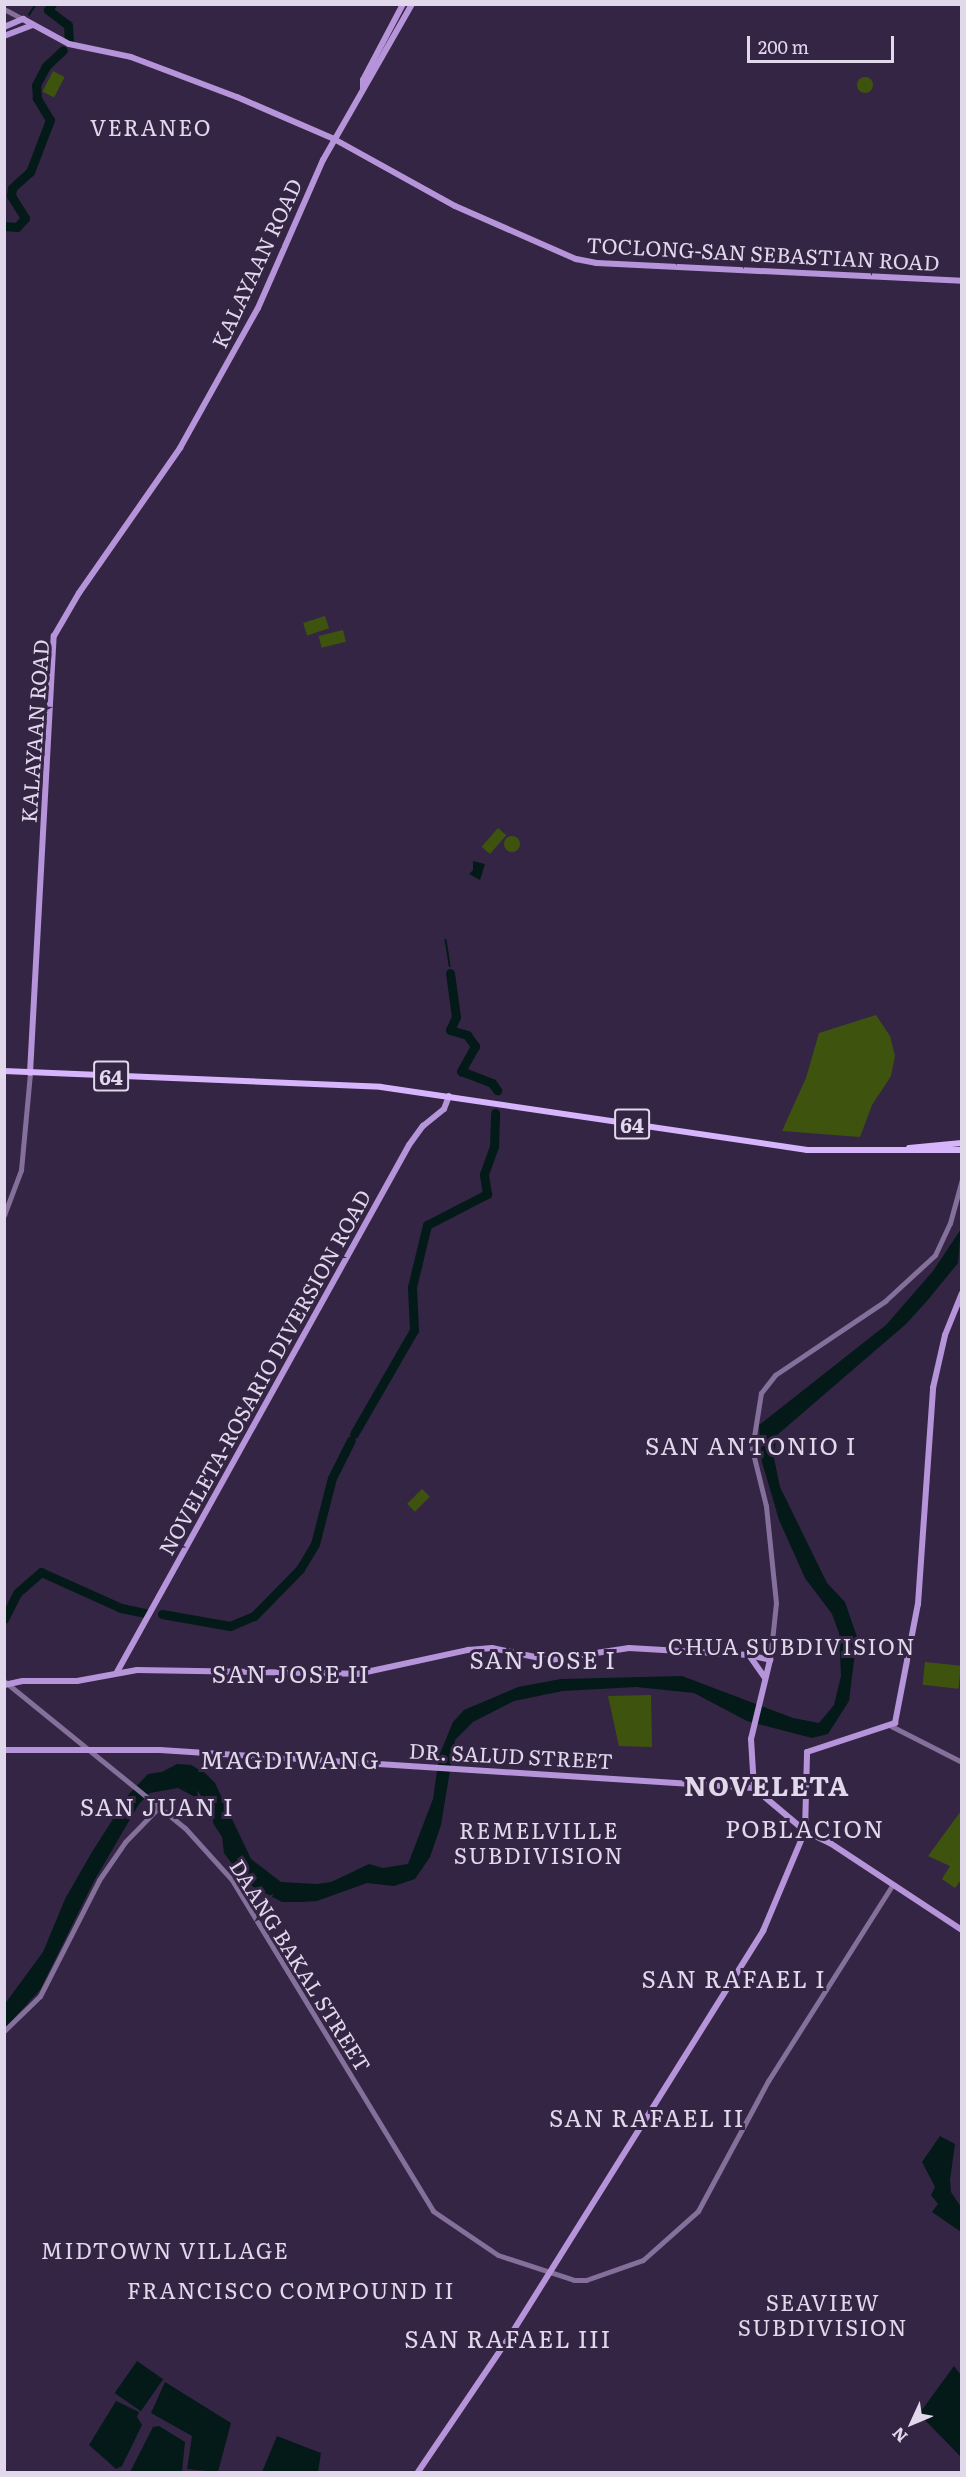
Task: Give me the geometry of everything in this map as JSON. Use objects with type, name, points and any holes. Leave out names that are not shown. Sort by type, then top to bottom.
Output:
[{"type":"main road","points":[[363,88],[363,80],[403,4]]},
{"type":"main road","points":[[363,88],[370,83],[412,4]]},
{"type":"main road","points":[[4,27],[23,19]]},
{"type":"main road","name":"TOCLONG-SAN SEBASTIAN ROAD","points":[[23,19],[69,44],[131,57],[334,139],[455,206],[576,259],[597,263],[962,280]]},
{"type":"main road","points":[[4,36],[32,25]]},
{"type":"main road","name":"KALAYAAN ROAD","points":[[30,1073],[54,636],[192,428],[258,308],[334,139],[363,88]]},
{"type":"main road","name":"64","points":[[4,1071],[345,1085],[449,1096],[788,1148],[857,1152],[962,1143]]},
{"type":"main road","name":"NOVELETA-ROSARIO DIVERSION ROAD","points":[[117,1672],[409,1145],[423,1126],[444,1109],[449,1096]]},
{"type":"main road","name":"64","points":[[903,1149],[962,1150]]},
{"type":"main road","points":[[418,2472],[446,2435],[755,1946],[805,1831],[807,1752],[891,1726],[903,1692],[909,1635],[918,1604],[933,1388],[945,1335],[962,1293]]},
{"type":"main road","points":[[6,1683],[77,1682],[117,1672],[357,1674],[492,1648],[550,1660],[628,1648],[749,1655],[770,1660],[754,1724],[751,1750],[754,1788],[805,1831],[831,1843],[962,1930]]},
{"type":"main road","points":[[749,1655],[766,1681]]},
{"type":"main road","name":"DR. SALUD STREET","points":[[4,1750],[86,1748],[434,1766],[754,1788]]},
{"type":"street","name":"TOCLONG-SAN SEBASTIAN ROAD","points":[[4,9],[23,19]]},
{"type":"street","name":"KALAYAAN ROAD","points":[[4,1215],[21,1170],[30,1073]]},
{"type":"street","points":[[770,1660],[776,1603],[766,1506],[752,1449],[762,1394],[775,1375],[885,1301],[935,1255],[950,1224],[962,1179]]},
{"type":"street","name":"DAANG BAKAL STREET","points":[[6,1683],[159,1807],[209,1853],[239,1890],[430,2208],[498,2255],[580,2281],[632,2265],[659,2248],[698,2211],[768,2080],[893,1884]]},
{"type":"street","points":[[891,1726],[962,1762]]},
{"type":"street","points":[[4,2031],[40,1996],[99,1880],[125,1842],[159,1807]]},
{"type":"green space","points":[[53,71],[65,77],[54,97],[43,91]]},
{"type":"green space","points":[[865,77],[871,79],[873,85],[871,91],[865,93],[859,91],[857,85],[859,79]]},
{"type":"green space","points":[[325,616],[329,628],[307,635],[303,623]]},
{"type":"green space","points":[[343,630],[346,642],[322,648],[319,636]]},
{"type":"green space","points":[[498,828],[506,835],[490,854],[482,847]]},
{"type":"green space","points":[[512,836],[518,838],[520,844],[518,850],[512,852],[506,850],[504,844],[506,838]]},
{"type":"green space","points":[[876,1015],[890,1036],[895,1056],[891,1076],[872,1105],[860,1137],[782,1131],[806,1078],[819,1033]]},
{"type":"green space","points":[[422,1489],[430,1497],[415,1512],[407,1504]]},
{"type":"green space","points":[[925,1662],[961,1666],[958,1689],[923,1685]]},
{"type":"green space","points":[[651,1695],[652,1747],[619,1746],[608,1696]]},
{"type":"green space","points":[[961,1811],[961,1880],[955,1888],[942,1879],[950,1866],[928,1856]]},
{"type":"shaded area","points":[[473,861],[485,864],[480,880],[469,874],[473,870]]},
{"type":"shaded area","points":[[961,1229],[958,1263],[927,1301],[906,1324],[776,1436],[774,1458],[780,1487],[827,1583],[845,1602],[857,1637],[849,1701],[828,1734],[812,1738],[747,1721],[694,1693],[636,1687],[563,1691],[514,1701],[473,1722],[455,1740],[441,1825],[430,1857],[415,1879],[394,1886],[367,1883],[317,1901],[282,1902],[246,1883],[224,1853],[222,1837],[197,1798],[178,1788],[150,1793],[139,1804],[94,1881],[40,1990],[5,2028],[4,2005],[43,1952],[65,1899],[92,1852],[129,1794],[148,1774],[162,1772],[177,1764],[191,1765],[205,1773],[215,1783],[251,1859],[281,1882],[317,1884],[331,1882],[369,1864],[383,1868],[408,1864],[433,1799],[439,1756],[453,1722],[464,1710],[518,1687],[561,1679],[682,1676],[793,1718],[819,1723],[834,1705],[841,1676],[839,1633],[832,1614],[805,1578],[779,1520],[762,1462],[759,1425],[886,1325],[933,1271]]},
{"type":"shaded area","points":[[940,2136],[955,2144],[950,2180],[951,2192],[961,2207],[961,2232],[932,2212],[938,2204],[931,2195],[935,2187],[922,2162]]},
{"type":"shaded area","points":[[137,2361],[163,2379],[141,2411],[115,2393]]},
{"type":"shaded area","points":[[954,2366],[961,2375],[961,2457],[919,2414]]},
{"type":"shaded area","points":[[165,2382],[231,2423],[218,2472],[187,2469],[192,2436],[151,2413]]},
{"type":"shaded area","points":[[116,2401],[139,2412],[137,2417],[142,2425],[122,2466],[116,2469],[89,2445]]},
{"type":"shaded area","points":[[159,2426],[185,2442],[182,2472],[130,2472],[153,2427]]},
{"type":"shaded area","points":[[277,2436],[321,2453],[318,2472],[262,2472]]},
{"type":"waterway","points":[[29,15],[36,4]]},
{"type":"waterway","points":[[52,4],[48,10],[68,25],[69,42]]},
{"type":"waterway","points":[[4,226],[17,227],[25,218],[11,196],[12,188],[30,172],[50,120],[37,98],[36,85],[46,66],[63,50]]},
{"type":"waterway","points":[[446,940],[450,966]]},
{"type":"waterway","points":[[450,973],[456,1017],[450,1030],[467,1035],[475,1046],[461,1071],[492,1083],[497,1090]]},
{"type":"waterway","points":[[354,1434],[414,1330],[412,1287],[427,1225],[487,1194],[484,1174],[494,1146],[495,1113]]},
{"type":"waterway","points":[[162,1614],[230,1626],[254,1616],[300,1569],[315,1544],[332,1478],[351,1440]]},
{"type":"waterway","points":[[4,1619],[17,1593],[41,1572],[121,1608],[145,1613]]},
{"type":"district","name":"VERANEO","points":[[151,127]]},
{"type":"district","name":"SAN ANTONIO I","points":[[751,1445]]},
{"type":"district","name":"CHUA SUBDIVISION","points":[[792,1646]]},
{"type":"district","name":"SAN JOSE I","points":[[543,1659]]},
{"type":"district","name":"SAN JOSE II","points":[[291,1673]]},
{"type":"district","name":"MAGDIWANG","points":[[290,1759]]},
{"type":"district","name":"NOVELETA","points":[[767,1785]]},
{"type":"district","name":"SAN JUAN I","points":[[157,1806]]},
{"type":"district","name":"POBLACION","points":[[805,1828]]},
{"type":"district","name":"REMELVILLE SUBDIVISION","points":[[539,1842]]},
{"type":"district","name":"SAN RAFAEL I","points":[[734,1978]]},
{"type":"district","name":"SAN RAFAEL II","points":[[647,2117]]},
{"type":"district","name":"MIDTOWN VILLAGE","points":[[165,2250]]},
{"type":"district","name":"FRANCISCO COMPOUND II","points":[[291,2290]]},
{"type":"district","name":"SEAVIEW SUBDIVISION","points":[[823,2314]]},
{"type":"district","name":"SAN RAFAEL III","points":[[508,2338]]}]
